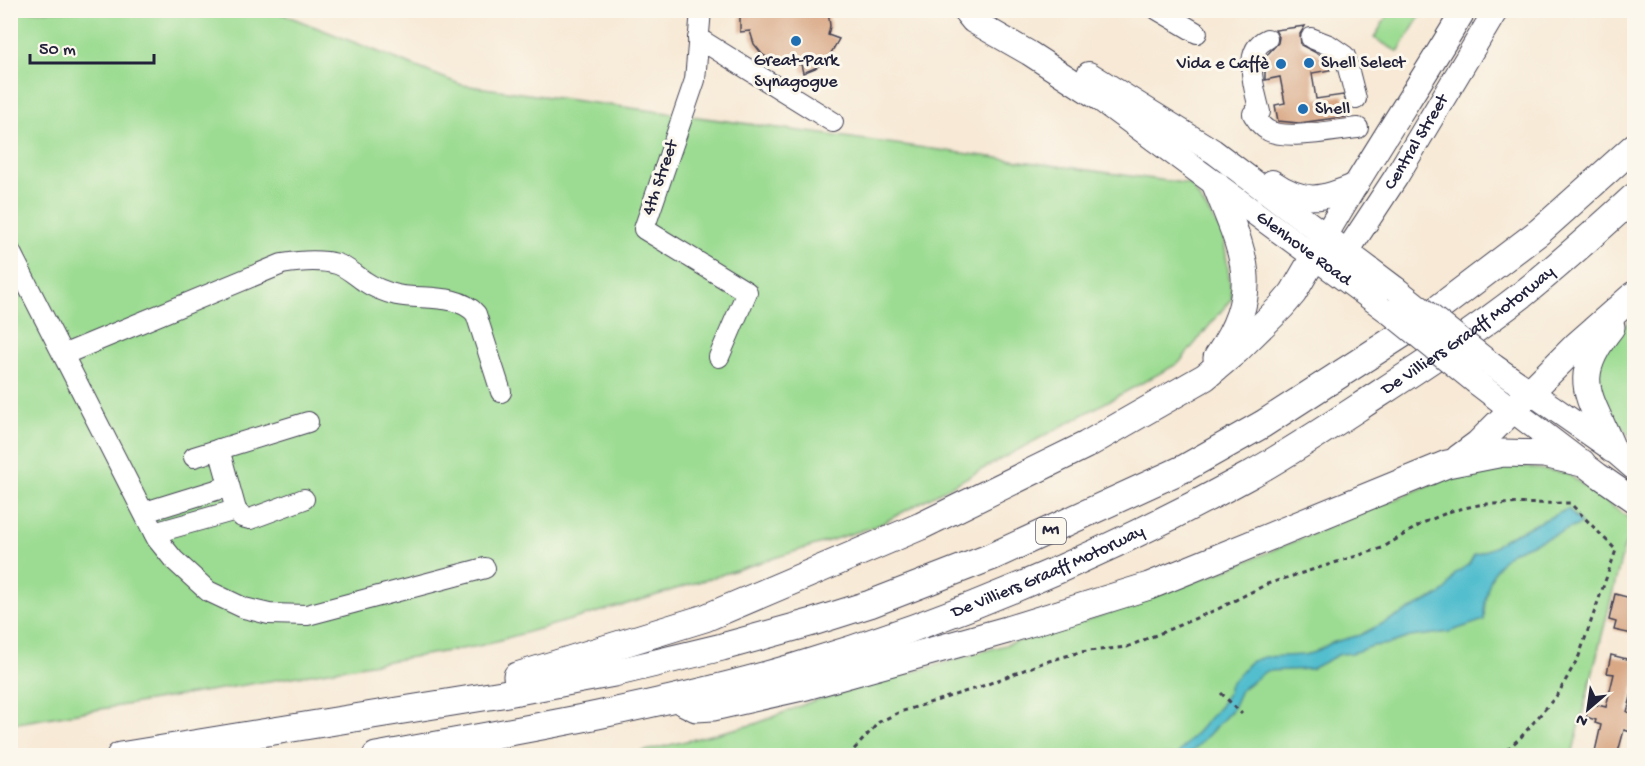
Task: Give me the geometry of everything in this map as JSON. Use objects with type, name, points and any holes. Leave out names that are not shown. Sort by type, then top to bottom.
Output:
[{"type":"highway","name":"M1","points":[[120,756],[614,673],[813,622],[870,604],[991,557],[1104,507],[1229,444],[1418,324],[1539,232],[1635,147]]},
{"type":"highway","points":[[1204,377],[1224,349],[1239,317],[1244,300],[1246,276],[1243,255],[1216,185]]},
{"type":"highway","name":"De Villiers Graaff Motorway","points":[[376,756],[529,729],[675,698],[794,667],[937,619],[1012,590],[1106,548],[1293,449],[1440,354],[1520,296],[1635,197]]},
{"type":"highway","points":[[377,714],[466,692],[705,618],[846,559],[998,489],[1086,444],[1204,377],[1236,351],[1282,306],[1329,254]]},
{"type":"highway","points":[[675,698],[696,708],[742,702],[1007,630],[1158,582],[1447,464],[1478,444],[1576,346],[1635,297]]},
{"type":"highway","points":[[1621,457],[1590,404],[1586,376],[1590,360],[1602,339],[1635,297]]},
{"type":"highway","points":[[1447,464],[1503,453],[1544,454],[1590,469]]},
{"type":"main road","name":"Glenhove Road","points":[[964,10],[974,21],[1100,99],[1216,185],[1329,254],[1396,289],[1492,365],[1621,457]]},
{"type":"main road","name":"Glenhove Road","points":[[970,10],[985,14],[1213,151],[1241,172],[1388,311],[1512,410],[1635,500]]},
{"type":"main road","name":"Central Street","points":[[1329,254],[1356,185],[1464,10]]},
{"type":"main road","name":"Central Street","points":[[1329,254],[1442,103],[1496,10]]},
{"type":"main road","points":[[1241,172],[1256,174],[1297,196],[1323,196],[1356,185]]},
{"type":"street","name":"4th Street","points":[[701,10],[695,80],[644,229],[747,292],[719,357]]},
{"type":"street","points":[[1158,10],[1197,33]]},
{"type":"street","points":[[698,38],[833,122]]},
{"type":"street","points":[[1311,38],[1329,45],[1345,56],[1356,99]]},
{"type":"street","points":[[1267,39],[1259,44],[1253,58],[1252,77],[1260,124],[1268,130],[1285,135],[1358,128]]},
{"type":"street","points":[[10,251],[65,354],[154,532],[174,560],[208,591],[244,608],[269,614],[307,615],[486,568]]},
{"type":"street","points":[[65,354],[282,264],[312,260],[344,267],[366,283],[387,292],[410,297],[453,301],[471,308],[476,314],[501,392]]},
{"type":"street","points":[[194,457],[308,422]]},
{"type":"street","points":[[219,449],[236,510],[242,517],[250,519],[304,499]]},
{"type":"street","points":[[145,512],[229,486]]},
{"type":"street","points":[[154,532],[236,510]]},
{"type":"path","points":[[848,756],[879,722],[900,712],[1080,652],[1127,648],[1207,614],[1267,584],[1382,548],[1423,523],[1452,511],[1484,504],[1570,503],[1616,550],[1579,656],[1558,694],[1521,737],[1500,756]]},
{"type":"path","points":[[1221,693],[1242,714]]},
{"type":"green space","points":[[11,11],[275,11],[462,85],[1190,184],[1223,234],[1232,298],[1179,363],[879,525],[641,600],[479,646],[11,724]]},
{"type":"green space","points":[[1390,11],[1423,11],[1398,52],[1374,38]]},
{"type":"green space","points":[[1634,316],[1634,440],[1608,406],[1594,365],[1609,342]]},
{"type":"green space","points":[[1497,463],[1566,473],[1634,522],[1634,534],[1624,547],[1572,755],[625,756],[755,724],[810,702],[1077,624],[1218,573],[1451,476]]},
{"type":"water","points":[[1568,509],[1581,524],[1512,552],[1498,565],[1487,591],[1484,620],[1449,632],[1410,637],[1352,653],[1340,654],[1311,669],[1266,671],[1241,690],[1232,710],[1189,755],[1177,755],[1220,706],[1228,693],[1230,684],[1250,662],[1264,657],[1304,655],[1331,643],[1360,635],[1439,595],[1447,589],[1455,574],[1469,564],[1474,555]]},
{"type":"building","name":"Great-Park Synagogue","points":[[740,10],[828,10],[830,26],[828,35],[839,39],[827,60],[803,73],[801,64],[787,65],[774,62],[762,54],[754,44],[750,31],[740,32]]},
{"type":"building","points":[[1305,26],[1300,34],[1301,45],[1328,59],[1330,70],[1312,73],[1316,99],[1343,95],[1350,116],[1299,123],[1278,121],[1275,105],[1285,103],[1280,77],[1265,80],[1265,57],[1278,43],[1279,37],[1275,30]]},
{"type":"building","points":[[1615,594],[1635,599],[1635,628],[1632,634],[1614,630],[1616,622],[1609,620]]},
{"type":"building","points":[[1611,655],[1635,661],[1635,682],[1627,712],[1635,714],[1635,729],[1631,732],[1624,730],[1617,756],[1594,756],[1601,725],[1595,723],[1596,720],[1586,717],[1589,703],[1606,707],[1614,674],[1607,673]]},
{"type":"place","name":"Great-Park Synagogue","points":[[796,41]]},
{"type":"place","name":"Shell Select","points":[[1309,63]]},
{"type":"place","name":"Vida e Caffè","points":[[1281,64]]},
{"type":"place","name":"Shell","points":[[1303,109]]}]
